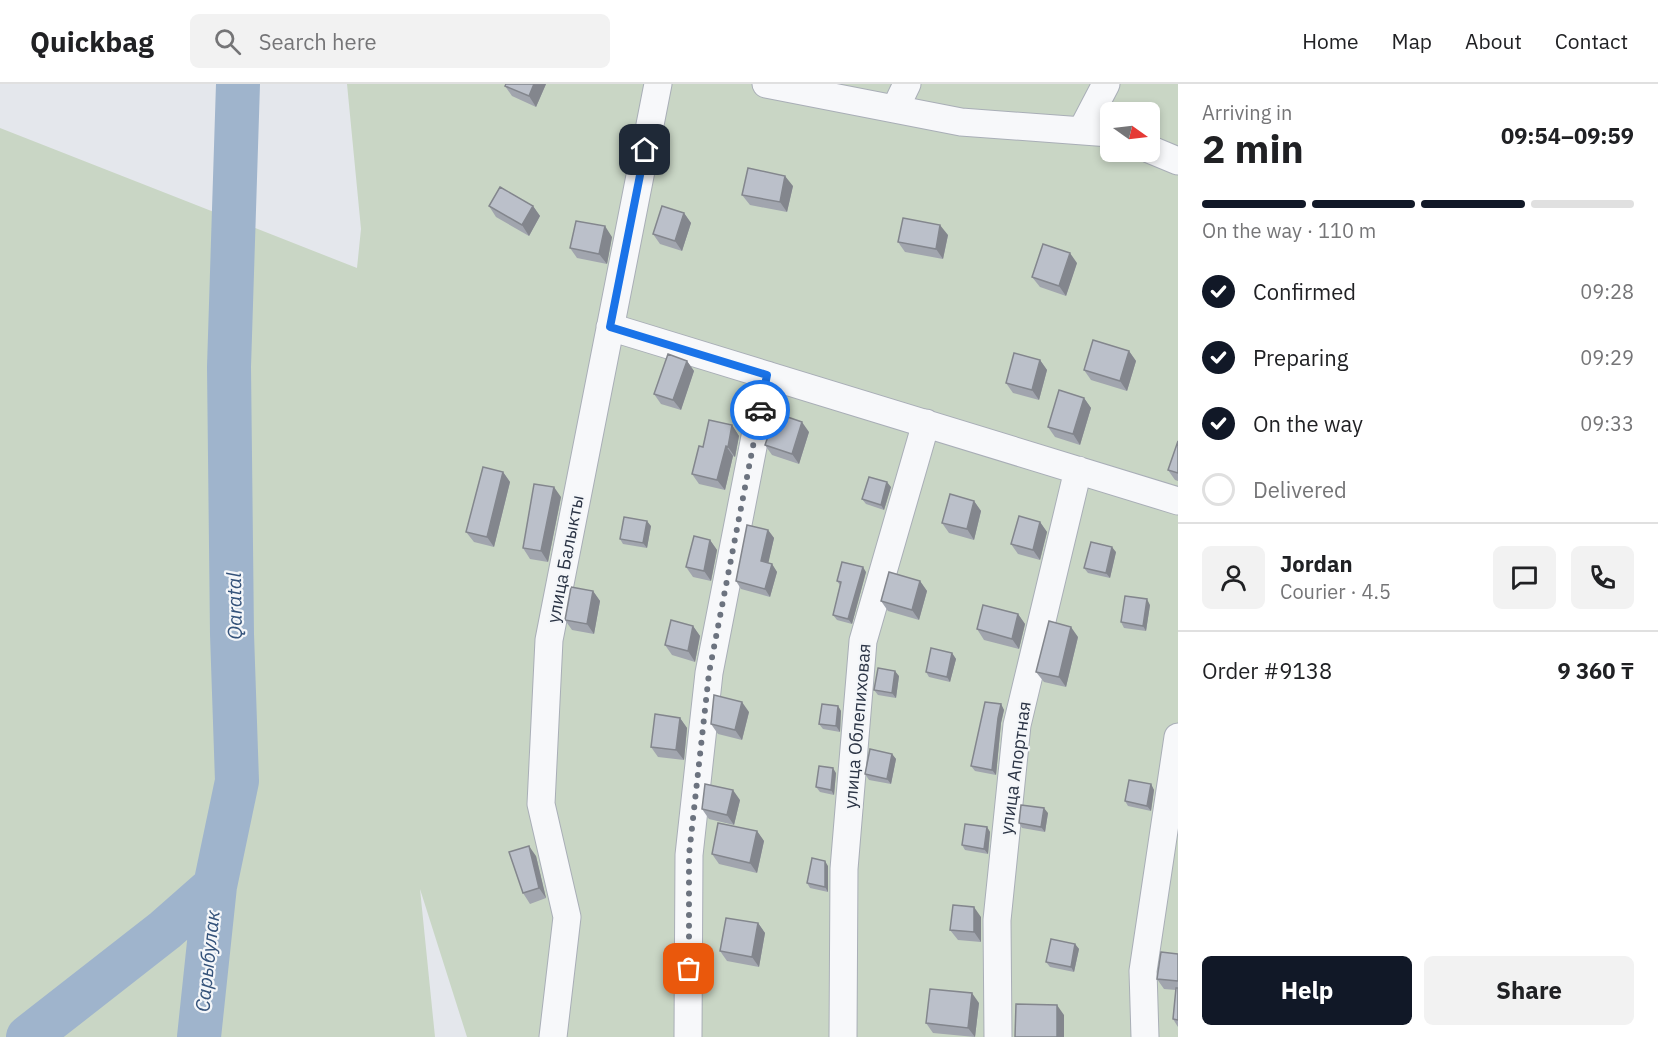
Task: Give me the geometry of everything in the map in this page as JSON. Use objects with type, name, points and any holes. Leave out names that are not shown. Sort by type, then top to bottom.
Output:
[{"type":"street","name":"улица Балыкты","points":[[553,1037],[567,917],[541,804],[549,640],[658,84]]},
{"type":"street","points":[[766,84],[961,122],[1100,132]]},
{"type":"street","points":[[895,109],[907,84]]},
{"type":"street","points":[[1082,130],[1106,84]]},
{"type":"street","points":[[1160,154],[1178,161]]},
{"type":"street","points":[[610,327],[1178,501]]},
{"type":"street","points":[[688,1037],[689,855],[709,673],[767,375]]},
{"type":"street","name":"улица Облепиховая","points":[[843,1037],[844,869],[863,641],[926,423]]},
{"type":"street","name":"улица Апортная","points":[[998,1037],[997,920],[1017,725],[1078,470]]},
{"type":"street","points":[[1145,1037],[1143,971],[1178,737]]},
{"type":"green space","points":[[347,84],[1178,84],[1178,1037],[467,1037],[420,889],[435,1037],[0,1037],[0,128],[357,268],[361,229]]},
{"type":"building","points":[[506,84],[534,84],[529,96],[505,86]]},
{"type":"building","points":[[748,168],[785,176],[780,202],[742,195]]},
{"type":"building","points":[[500,187],[533,206],[522,225],[489,206]]},
{"type":"building","points":[[662,206],[684,213],[675,241],[653,234]]},
{"type":"building","points":[[903,218],[940,225],[936,249],[898,242]]},
{"type":"building","points":[[576,221],[605,226],[599,254],[570,248]]},
{"type":"building","points":[[1043,244],[1070,253],[1059,286],[1032,277]]},
{"type":"building","points":[[1093,340],[1129,351],[1120,381],[1084,370]]},
{"type":"building","points":[[1014,353],[1040,360],[1032,390],[1006,383]]},
{"type":"building","points":[[668,354],[687,361],[673,400],[654,394]]},
{"type":"building","points":[[1059,390],[1084,398],[1073,434],[1048,427]]},
{"type":"building","points":[[776,413],[802,422],[792,454],[765,445]]},
{"type":"building","points":[[709,420],[732,425],[728,447],[726,446],[717,480],[692,474],[699,446],[703,447]]},
{"type":"building","points":[[1178,441],[1178,473],[1168,470]]},
{"type":"building","points":[[483,467],[503,472],[487,537],[466,532]]},
{"type":"building","points":[[869,477],[887,482],[881,505],[862,499]]},
{"type":"building","points":[[534,484],[554,487],[541,551],[523,548]]},
{"type":"building","points":[[950,494],[974,501],[967,529],[942,523]]},
{"type":"building","points":[[1019,516],[1040,522],[1033,550],[1011,544]]},
{"type":"building","points":[[624,517],[647,521],[643,543],[620,539]]},
{"type":"building","points":[[747,525],[768,530],[761,561],[772,564],[765,589],[736,581]]},
{"type":"building","points":[[694,536],[710,540],[704,571],[686,567]]},
{"type":"building","points":[[1091,542],[1112,547],[1106,573],[1084,568]]},
{"type":"building","points":[[842,562],[863,567],[848,619],[833,615],[841,582],[837,581]]},
{"type":"building","points":[[889,572],[920,581],[912,610],[881,601]]},
{"type":"building","points":[[571,587],[593,591],[587,624],[565,620]]},
{"type":"building","points":[[1125,596],[1147,599],[1143,626],[1121,622]]},
{"type":"building","points":[[983,605],[1018,614],[1012,639],[977,629]]},
{"type":"building","points":[[671,620],[693,626],[688,651],[665,645]]},
{"type":"building","points":[[1049,621],[1071,627],[1059,677],[1036,672]]},
{"type":"building","points":[[931,648],[952,653],[947,677],[926,672]]},
{"type":"building","points":[[878,668],[895,671],[892,693],[874,690]]},
{"type":"building","points":[[714,695],[742,702],[735,730],[711,724]]},
{"type":"building","points":[[985,702],[1001,704],[992,770],[971,766]]},
{"type":"building","points":[[822,704],[838,706],[836,726],[819,724]]},
{"type":"building","points":[[655,714],[680,718],[676,750],[651,747]]},
{"type":"building","points":[[870,749],[892,754],[887,779],[865,774]]},
{"type":"building","points":[[819,766],[833,768],[831,790],[816,787]]},
{"type":"building","points":[[1129,780],[1151,784],[1147,806],[1125,801]]},
{"type":"building","points":[[705,784],[733,790],[727,815],[702,809]]},
{"type":"building","points":[[1021,805],[1044,808],[1041,827],[1019,823]]},
{"type":"building","points":[[718,823],[757,831],[750,863],[712,854]]},
{"type":"building","points":[[965,824],[987,827],[984,849],[962,845]]},
{"type":"building","points":[[529,846],[539,888],[523,893],[509,852]]},
{"type":"building","points":[[812,858],[825,861],[825,887],[807,883]]},
{"type":"building","points":[[953,905],[974,907],[974,932],[950,930]]},
{"type":"building","points":[[726,918],[758,923],[752,957],[720,951]]},
{"type":"building","points":[[1051,939],[1075,944],[1071,967],[1046,962]]},
{"type":"building","points":[[1161,952],[1178,954],[1178,981],[1157,979]]},
{"type":"building","points":[[1176,988],[1178,988],[1178,1020],[1173,1019]]},
{"type":"building","points":[[930,989],[972,993],[968,1028],[926,1023]]},
{"type":"building","points":[[1016,1004],[1057,1005],[1057,1037],[1015,1037]]},
{"type":"waterway","name":"Qaratal","points":[[199,1037],[215,886],[237,781],[232,634],[229,367],[238,84]]},
{"type":"waterway","name":"Qaratal","points":[[28,1037],[165,930],[215,886]]},
{"type":"way so far","points":[[689,969],[689,855],[709,673],[760,410]]},
{"type":"route","points":[[645,150],[610,327],[767,375],[760,410]]},
{"type":"water label","name":"Сарыбулак","points":[[207,961]]}]
